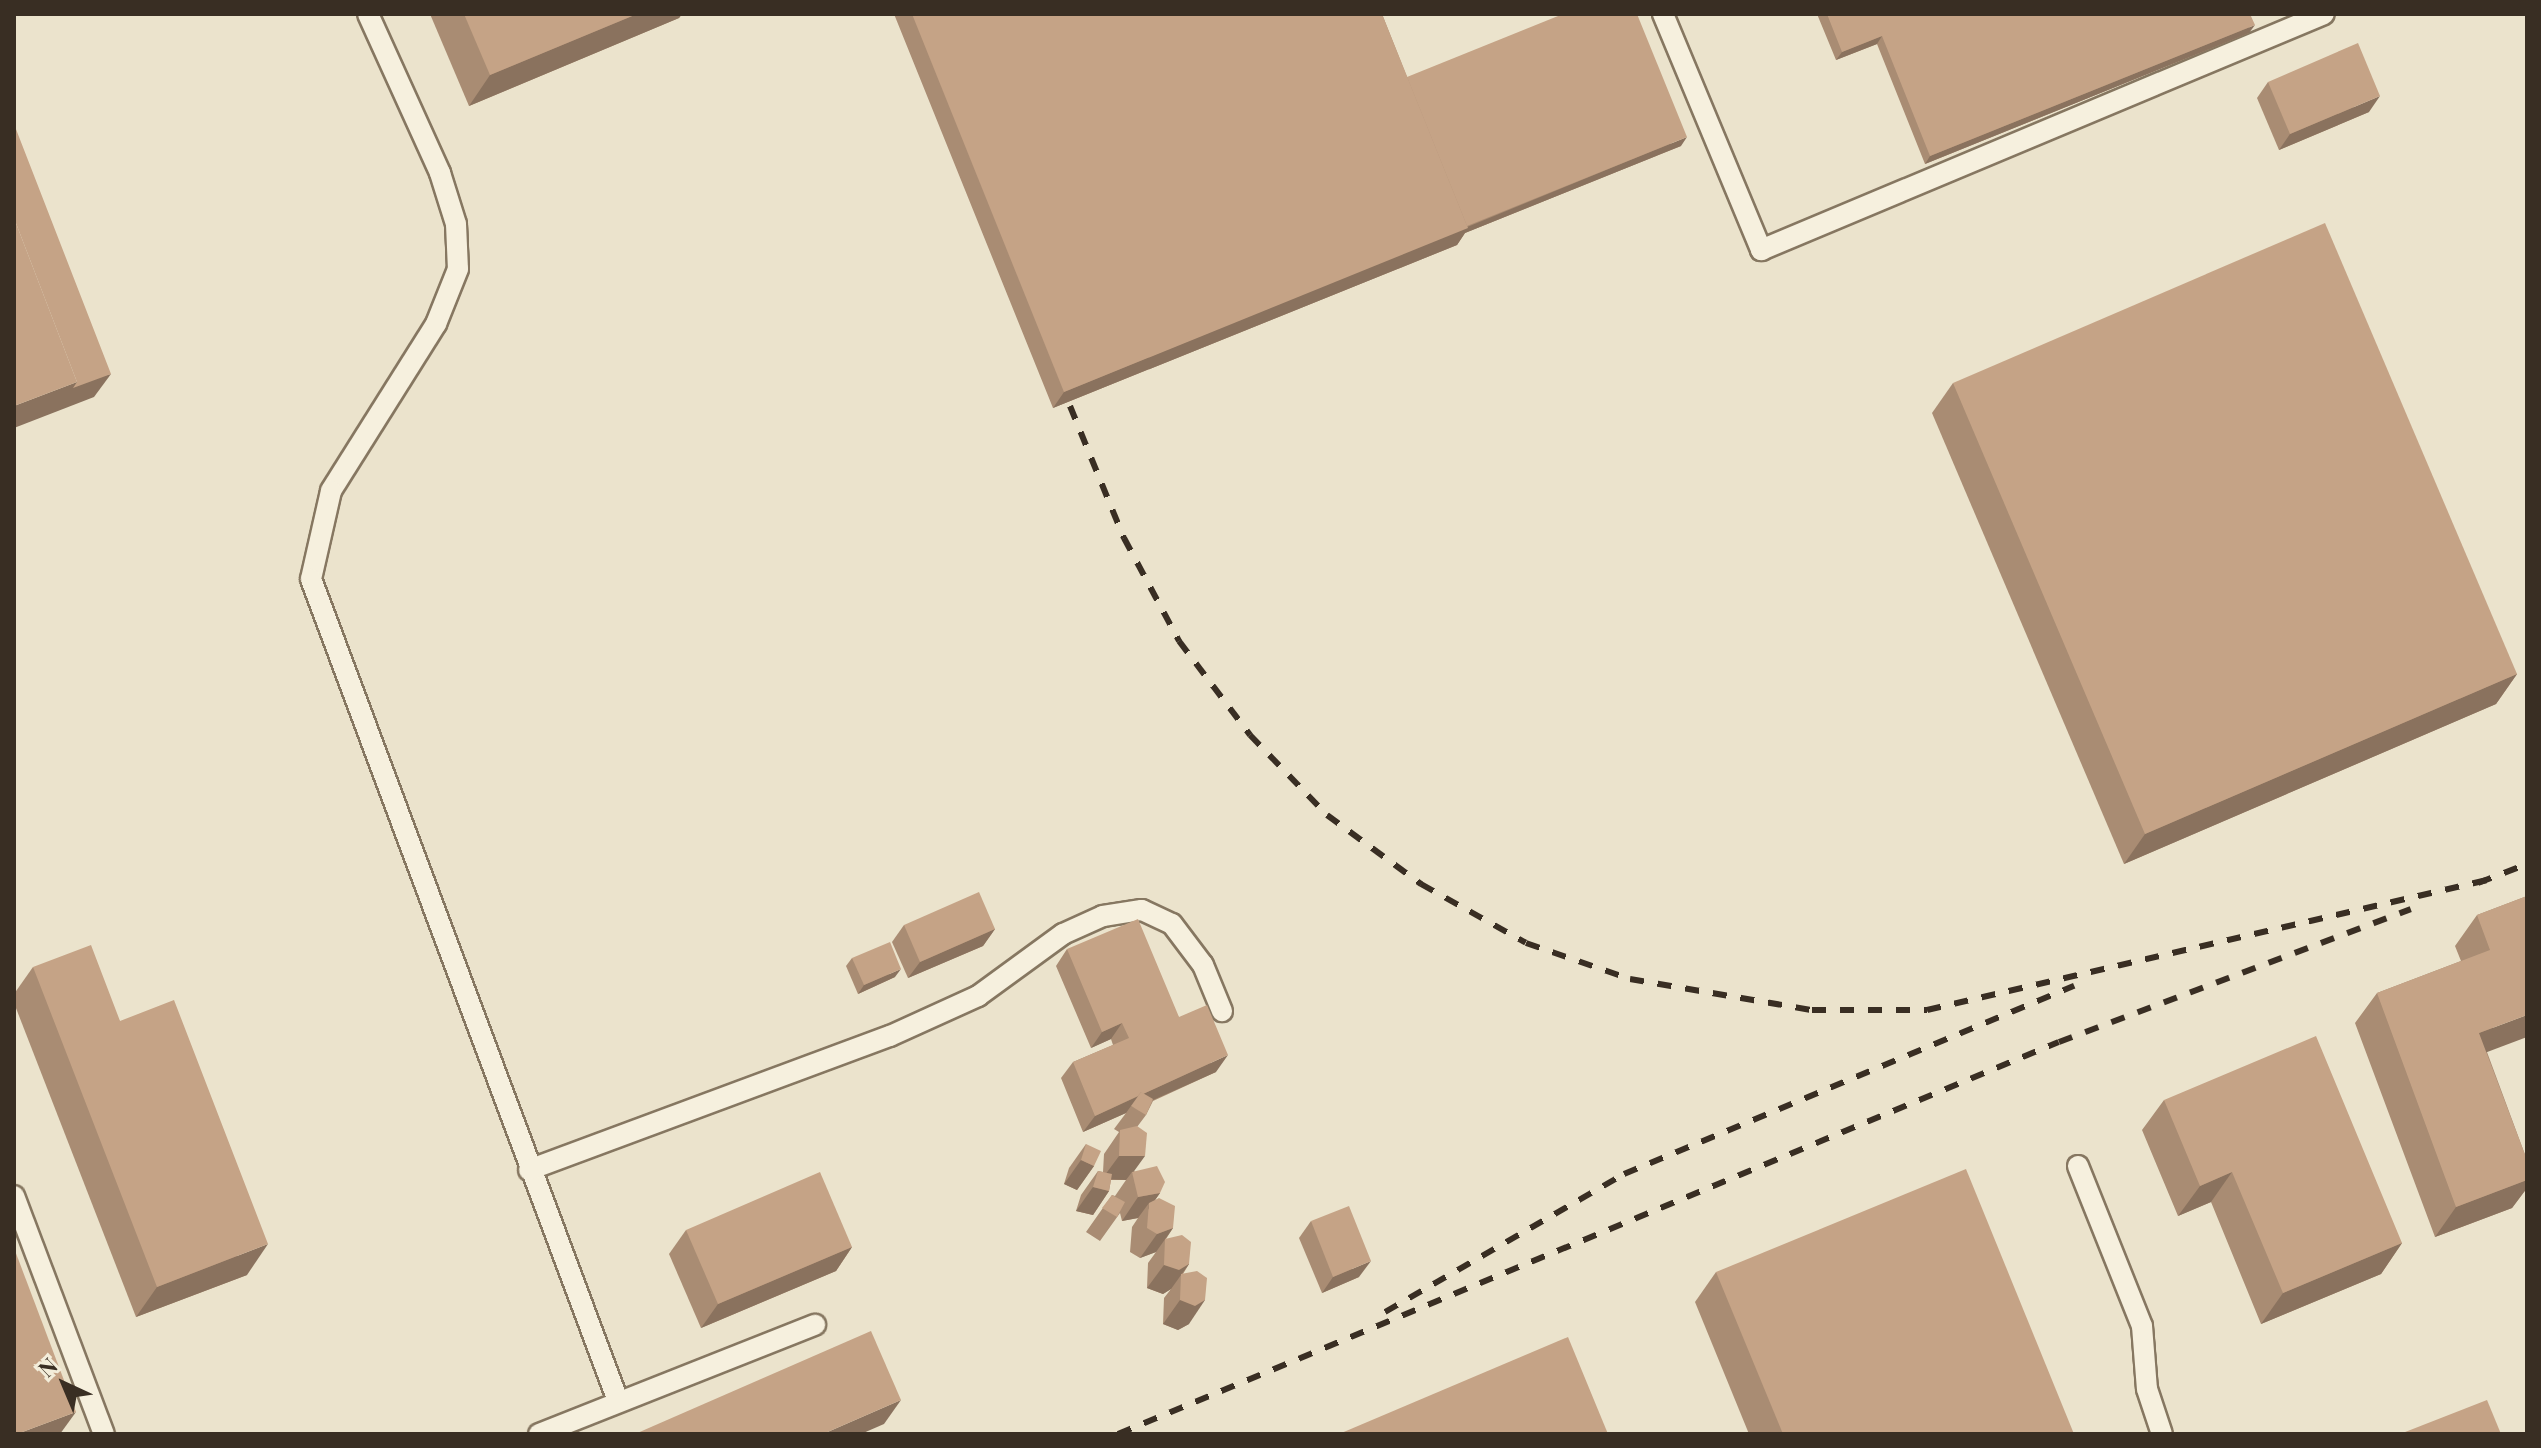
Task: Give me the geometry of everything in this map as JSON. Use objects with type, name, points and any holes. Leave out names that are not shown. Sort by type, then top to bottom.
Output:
[{"type":"lane","points":[[368,14],[440,173],[456,224],[458,269],[436,324],[331,491],[311,579],[529,1170],[618,1401]]},
{"type":"lane","points":[[1663,14],[1761,250],[2324,14]]},
{"type":"lane","points":[[529,1170],[890,1036],[978,996],[1063,934],[1103,916],[1142,910],[1172,924],[1203,965],[1222,1011]]},
{"type":"lane","points":[[2078,1166],[2142,1326],[2147,1389],[2162,1434]]},
{"type":"lane","points":[[14,1196],[104,1434]]},
{"type":"lane","points":[[539,1434],[815,1325]]},
{"type":"building","points":[[464,14],[637,14],[490,75]]},
{"type":"building","points":[[912,14],[1382,14],[1468,228],[1064,392]]},
{"type":"building","points":[[1563,14],[1637,14],[1687,137],[1467,226],[1407,77]]},
{"type":"building","points":[[1827,14],[2250,14],[2255,25],[1930,156],[1882,36],[1842,52]]},
{"type":"building","points":[[2358,43],[2380,96],[2290,134],[2268,82]]},
{"type":"building","points":[[14,124],[111,374],[73,388],[77,382],[14,218]]},
{"type":"building","points":[[14,218],[77,382],[14,406]]},
{"type":"building","points":[[2325,223],[2517,674],[2145,834],[1953,383]]},
{"type":"building","points":[[979,892],[995,929],[920,962],[904,925]]},
{"type":"building","points":[[2527,896],[2527,1015],[2479,1033],[2527,1160],[2527,1180],[2456,1207],[2377,993],[2490,950],[2477,915]]},
{"type":"building","points":[[1138,919],[1179,1017],[1207,1005],[1228,1055],[1143,1094],[1141,1092],[1095,1116],[1073,1062],[1129,1038],[1122,1023],[1102,1032],[1067,949]]},
{"type":"building","points":[[890,942],[901,969],[864,985],[852,958]]},
{"type":"building","points":[[91,945],[120,1021],[174,1000],[268,1244],[157,1287],[33,967]]},
{"type":"building","points":[[2316,1036],[2402,1243],[2283,1293],[2232,1172],[2200,1186],[2164,1100]]},
{"type":"building","points":[[1141,1092],[1153,1099],[1146,1115],[1131,1106]]},
{"type":"building","points":[[1137,1126],[1147,1133],[1145,1156],[1119,1156],[1120,1130]]},
{"type":"building","points":[[1086,1144],[1101,1151],[1094,1166],[1081,1160]]},
{"type":"building","points":[[1157,1166],[1165,1182],[1160,1193],[1138,1197],[1132,1172]]},
{"type":"building","points":[[1966,1169],[2074,1434],[1783,1434],[1716,1272]]},
{"type":"building","points":[[1098,1171],[1112,1174],[1109,1191],[1093,1187]]},
{"type":"building","points":[[820,1172],[852,1247],[718,1304],[686,1230]]},
{"type":"building","points":[[1112,1195],[1125,1202],[1117,1217],[1102,1208]]},
{"type":"building","points":[[1159,1198],[1175,1206],[1173,1228],[1157,1234],[1147,1228],[1149,1203]]},
{"type":"building","points":[[1349,1206],[1371,1261],[1333,1277],[1311,1221]]},
{"type":"building","points":[[1182,1235],[1191,1242],[1189,1264],[1179,1270],[1164,1265],[1165,1239]]},
{"type":"building","points":[[14,1248],[76,1412],[17,1434],[14,1434]]},
{"type":"building","points":[[1197,1271],[1207,1278],[1205,1300],[1195,1306],[1180,1300],[1181,1274]]},
{"type":"building","points":[[871,1331],[901,1400],[823,1434],[635,1434]]},
{"type":"building","points":[[1568,1337],[1608,1434],[1339,1434]]},
{"type":"building","points":[[2487,1400],[2501,1434],[2400,1434]]},
{"type":"railway","points":[[1070,406],[1124,538],[1179,641],[1250,735],[1327,815],[1421,884],[1526,943],[1630,979],[1812,1010],[1927,1010],[2487,880]]},
{"type":"railway","points":[[2478,883],[2527,864]]},
{"type":"railway","points":[[1118,1434],[2059,1042],[2411,909]]},
{"type":"railway","points":[[1385,1312],[1624,1174],[2074,986]]}]
